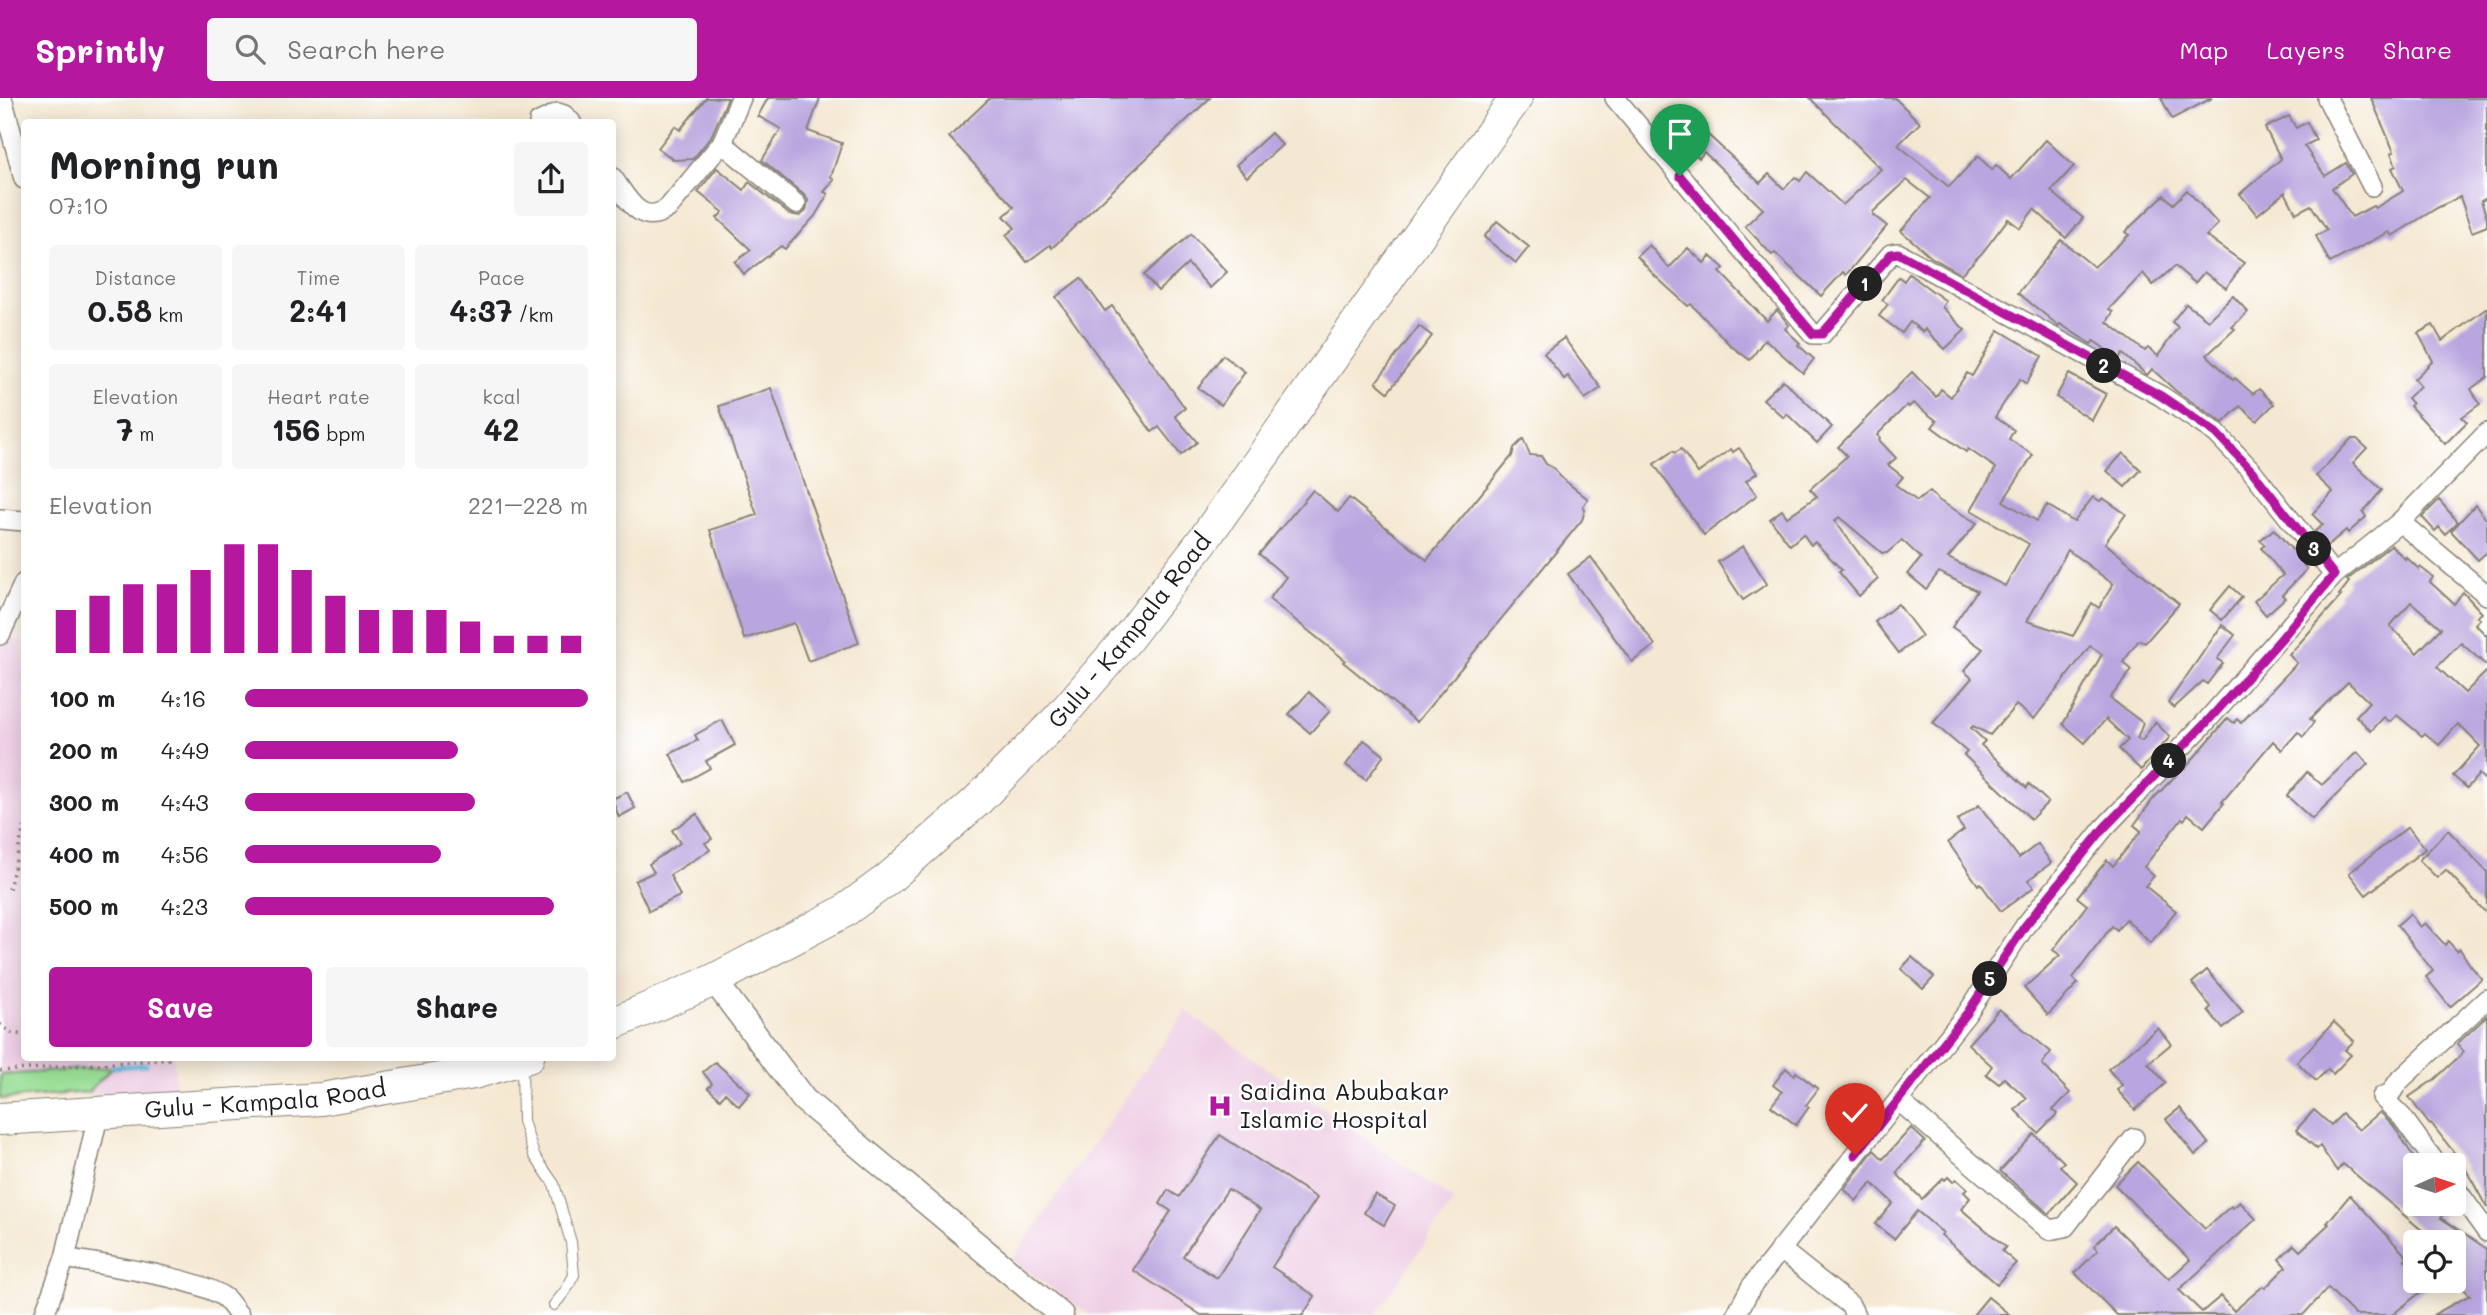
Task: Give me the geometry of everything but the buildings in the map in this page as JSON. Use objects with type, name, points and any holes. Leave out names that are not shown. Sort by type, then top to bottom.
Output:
[{"type":"main road","name":"Gulu - Kampala Road","points":[[616,1022],[714,980],[843,912],[887,879],[976,802],[1060,717],[1127,639],[1204,539],[1516,98]]},
{"type":"main road","name":"Gulu - Kampala Road","points":[[0,1119],[321,1099],[474,1073],[515,1061]]},
{"type":"street","points":[[2,98],[21,171]]},
{"type":"street","points":[[616,182],[637,210],[658,216],[668,208],[722,143],[741,98]]},
{"type":"street","points":[[1615,98],[1813,334],[1822,334],[1891,254],[1898,253],[2161,396],[2216,433],[2252,471],[2334,575]]},
{"type":"street","points":[[2327,98],[2372,186]]},
{"type":"street","points":[[545,119],[558,113],[569,119]]},
{"type":"street","points":[[722,143],[796,204]]},
{"type":"street","points":[[1736,1315],[1751,1287],[1968,1012],[2025,926],[2095,839],[2206,723],[2334,575],[2400,522],[2487,433]]},
{"type":"street","points":[[0,519],[21,521]]},
{"type":"street","points":[[2400,522],[2487,595]]},
{"type":"street","points":[[0,635],[5,612],[21,588]]},
{"type":"street","points":[[714,980],[804,1100],[1061,1315]]},
{"type":"street","points":[[2428,1153],[2402,1117],[2382,1097],[2391,1093],[2398,1082],[2487,999]]},
{"type":"street","points":[[1899,1101],[2049,1230],[2065,1227],[2134,1138]]},
{"type":"street","points":[[44,1315],[65,1258],[99,1112]]},
{"type":"street","points":[[2466,1203],[2487,1232]]},
{"type":"street","points":[[1780,1249],[1850,1305],[1855,1315]]},
{"type":"street","points":[[65,1258],[166,1277],[201,1287],[225,1298],[239,1315]]},
{"type":"lane","points":[[525,1061],[523,1121],[534,1155],[554,1184],[571,1242],[575,1275],[554,1305]]},
{"type":"path","points":[[9,888],[21,847]]},
{"type":"path","points":[[0,1024],[10,1033],[21,1035]]},
{"type":"path","points":[[0,1071],[143,1061]]},
{"type":"shaded area","points":[[6,638],[21,640],[21,1061],[174,1061],[175,1088],[0,1100],[0,651]]},
{"type":"shaded area","name":"Saidina Abubakar Islamic Hospital","points":[[1186,1011],[1454,1201],[1375,1315],[1090,1315],[1012,1260]]},
{"type":"green space","points":[[113,1067],[88,1092],[0,1099],[0,1075]]},
{"type":"waterway","points":[[113,1067],[146,1065]]},
{"type":"place","name":"Saidina Abubakar Islamic Hospital","points":[[1220,1106]]},
{"type":"route","points":[[1680,176],[1813,334],[1821,335],[1891,254],[1898,253],[2161,396],[2216,433],[2252,471],[2334,575],[2206,723],[2104,828],[2025,926],[1968,1012],[1855,1155]]}]
